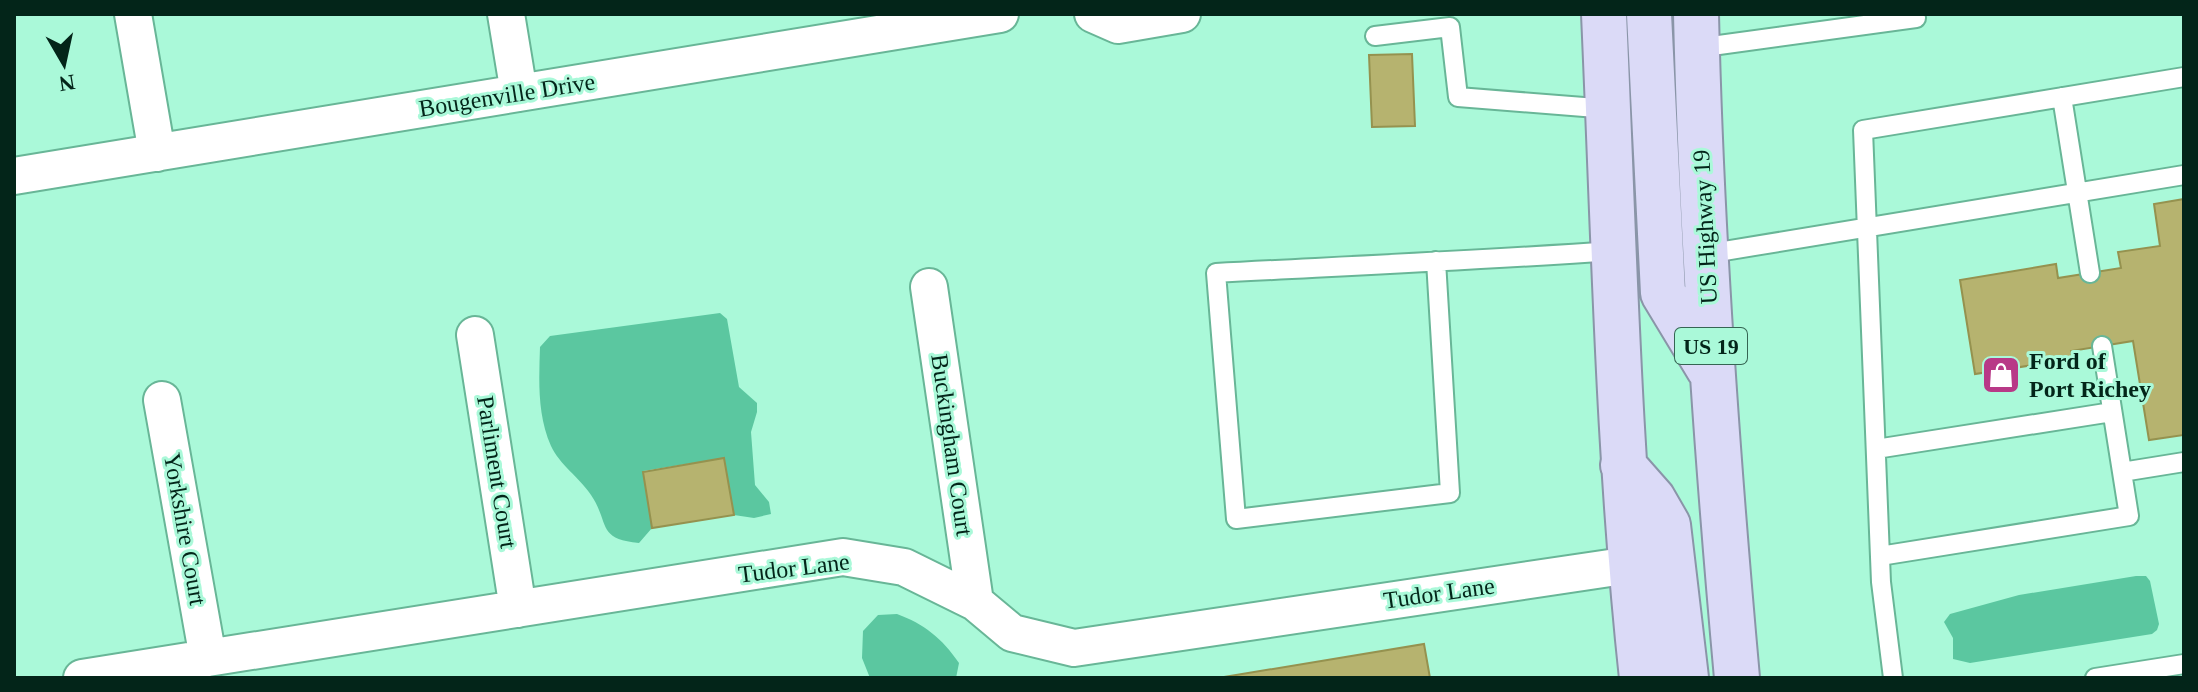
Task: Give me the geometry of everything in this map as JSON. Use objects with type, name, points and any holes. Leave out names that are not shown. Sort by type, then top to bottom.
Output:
[{"type":"highway","points":[[1604,14],[1623,465],[1642,678]]},
{"type":"highway","points":[[1649,14],[1663,293],[1712,374]]},
{"type":"highway","name":"US Highway 19","points":[[1697,31],[1712,374],[1737,678]]},
{"type":"highway","points":[[1623,465],[1653,499],[1668,525],[1686,678]]},
{"type":"street","points":[[133,14],[157,153]]},
{"type":"street","points":[[506,14],[519,93]]},
{"type":"street","name":"Bougenville Drive","points":[[14,176],[519,93],[878,24],[1000,14]]},
{"type":"street","points":[[1093,14],[1118,25],[1182,14]]},
{"type":"street","name":"Buckingham Court","points":[[929,287],[975,602]]},
{"type":"street","name":"Parliment Court","points":[[475,335],[518,609]]},
{"type":"street","name":"Yorkshire Court","points":[[162,400],[208,658]]},
{"type":"street","name":"Tudor Lane","points":[[82,678],[843,557],[904,567],[975,602],[1012,633],[1074,648],[1630,565]]},
{"type":"lane","points":[[1697,31],[1916,18]]},
{"type":"lane","points":[[1375,36],[1450,27],[1458,97],[1609,109]]},
{"type":"lane","points":[[1893,678],[1880,556],[1863,130],[2184,77]]},
{"type":"lane","points":[[2062,97],[2090,273]]},
{"type":"lane","points":[[1706,254],[2184,175]]},
{"type":"lane","points":[[1436,261],[1450,493],[1236,519],[1216,273],[1615,251]]},
{"type":"lane","points":[[1880,556],[2129,516],[2102,346]]},
{"type":"lane","points":[[1876,449],[2112,412]]},
{"type":"lane","points":[[2122,472],[2184,462]]},
{"type":"lane","points":[[2095,678],[2184,664]]},
{"type":"shaded area","points":[[720,313],[727,319],[739,387],[757,403],[751,432],[755,485],[769,502],[771,514],[754,518],[734,515],[724,458],[643,471],[652,528],[639,543],[616,538],[606,528],[591,495],[559,459],[546,434],[539,384],[540,347],[550,336]]},
{"type":"shaded area","points":[[2146,576],[2150,581],[2159,624],[2152,634],[1970,663],[1953,659],[1953,638],[1944,622],[1950,614],[2019,595]]},
{"type":"shaded area","points":[[897,614],[924,627],[946,646],[959,663],[956,678],[870,678],[862,658],[863,631],[878,615]]},
{"type":"building","points":[[1412,54],[1415,126],[1372,127],[1369,55]]},
{"type":"building","name":"Ford of Port Richey","points":[[2184,199],[2184,435],[2149,440],[2133,341],[2071,351],[2072,359],[1975,374],[1960,280],[2056,264],[2058,278],[2121,268],[2118,252],[2160,246],[2154,204]]},
{"type":"building","points":[[724,458],[734,515],[652,528],[643,472]]},
{"type":"building","points":[[1424,644],[1430,678],[1218,678]]},
{"type":"place","name":"Ford of Port Richey","points":[[2001,375]]}]
